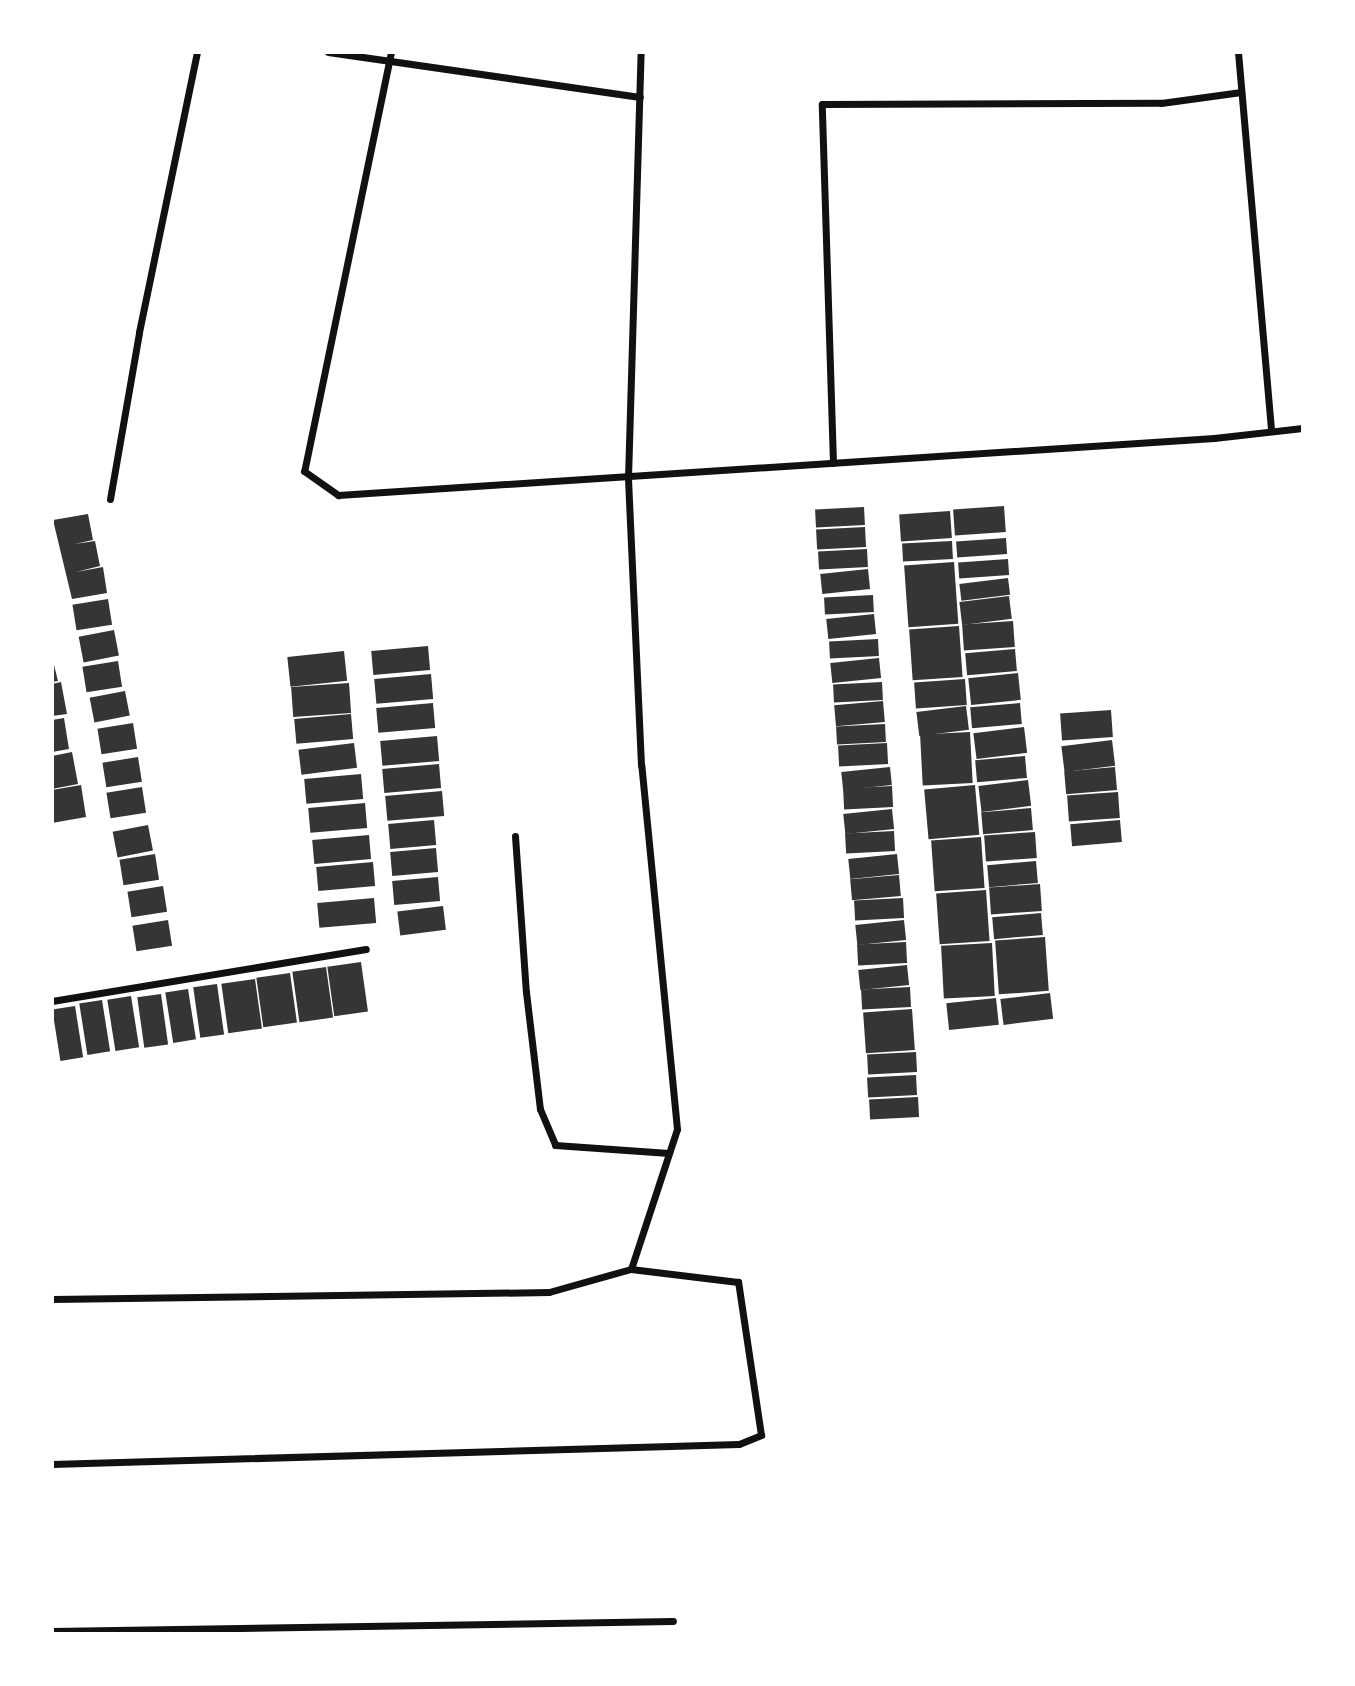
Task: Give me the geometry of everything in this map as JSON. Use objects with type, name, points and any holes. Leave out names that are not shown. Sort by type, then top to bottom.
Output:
[{"type":"street","points":[[110,499],[139,332],[197,52]]},
{"type":"street","points":[[328,52],[390,57],[640,97]]},
{"type":"street","points":[[631,1269],[677,1129],[641,765],[628,478],[641,52]]},
{"type":"street","points":[[1238,52],[1271,431]]},
{"type":"street","points":[[390,57],[304,471],[338,495],[628,478],[1303,428]]},
{"type":"street","points":[[834,463],[822,104],[1161,103],[1241,92]]},
{"type":"street","points":[[515,836],[526,992],[540,1109],[555,1145],[669,1153]]},
{"type":"street","points":[[52,1001],[366,948]]},
{"type":"street","points":[[52,1299],[549,1292],[631,1269],[738,1282],[761,1435],[739,1444],[52,1464]]},
{"type":"street","points":[[52,1631],[673,1621]]},
{"type":"building","points":[[1004,506],[1006,532],[955,535],[953,510]]},
{"type":"building","points":[[864,507],[865,525],[816,528],[815,510]]},
{"type":"building","points":[[950,511],[952,538],[901,541],[899,515]]},
{"type":"building","points":[[88,514],[93,540],[75,544],[95,541],[100,566],[76,572],[103,567],[107,593],[72,599],[53,520]]},
{"type":"building","points":[[865,527],[866,547],[817,550],[816,530]]},
{"type":"building","points":[[1006,538],[1007,554],[957,557],[956,541]]},
{"type":"building","points":[[952,541],[953,559],[903,562],[902,544]]},
{"type":"building","points":[[867,549],[868,567],[819,570],[818,552]]},
{"type":"building","points":[[1008,559],[1009,575],[959,578],[958,562]]},
{"type":"building","points":[[954,562],[958,624],[908,627],[904,565]]},
{"type":"building","points":[[868,569],[870,589],[822,594],[820,574]]},
{"type":"building","points":[[1008,578],[1010,595],[961,601],[959,584]]},
{"type":"building","points":[[873,595],[874,612],[825,615],[824,598]]},
{"type":"building","points":[[1009,596],[1012,619],[962,625],[959,602]]},
{"type":"building","points":[[108,599],[112,625],[77,630],[72,605]]},
{"type":"building","points":[[874,614],[876,634],[828,639],[826,619]]},
{"type":"building","points":[[1013,621],[1015,647],[964,650],[962,625]]},
{"type":"building","points":[[959,626],[963,677],[913,680],[909,629]]},
{"type":"building","points":[[114,630],[119,656],[84,662],[79,637]]},
{"type":"building","points":[[878,639],[879,656],[830,659],[829,642]]},
{"type":"building","points":[[428,646],[430,670],[373,675],[371,651]]},
{"type":"building","points":[[1015,649],[1017,671],[967,675],[965,653]]},
{"type":"building","points":[[344,651],[347,681],[290,687],[287,657]]},
{"type":"building","points":[[52,657],[58,681],[52,682]]},
{"type":"building","points":[[879,658],[881,678],[832,683],[830,663]]},
{"type":"building","points":[[118,661],[122,687],[87,692],[82,667]]},
{"type":"building","points":[[1018,673],[1021,700],[971,705],[968,678]]},
{"type":"building","points":[[431,674],[433,699],[376,704],[374,679]]},
{"type":"building","points":[[965,679],[967,705],[916,708],[914,683]]},
{"type":"building","points":[[61,682],[67,714],[52,716],[52,684]]},
{"type":"building","points":[[882,682],[883,700],[834,703],[833,685]]},
{"type":"building","points":[[349,683],[351,713],[293,717],[291,687]]},
{"type":"building","points":[[125,691],[130,716],[94,722],[90,698]]},
{"type":"building","points":[[883,701],[885,722],[836,726],[834,705]]},
{"type":"building","points":[[433,703],[435,728],[378,733],[376,708]]},
{"type":"building","points":[[1020,703],[1022,724],[972,728],[970,707]]},
{"type":"building","points":[[966,706],[969,730],[919,736],[916,712]]},
{"type":"building","points":[[1111,710],[1113,737],[1062,740],[1060,714]]},
{"type":"building","points":[[351,714],[353,739],[296,744],[294,719]]},
{"type":"building","points":[[64,718],[69,749],[52,752],[52,720]]},
{"type":"building","points":[[133,723],[137,749],[102,754],[97,729]]},
{"type":"building","points":[[885,724],[886,742],[837,745],[836,727]]},
{"type":"building","points":[[1024,727],[1027,753],[977,759],[973,733]]},
{"type":"building","points":[[970,732],[973,783],[923,786],[920,735]]},
{"type":"building","points":[[437,736],[439,761],[382,766],[380,741]]},
{"type":"building","points":[[1112,740],[1115,766],[1065,772],[1061,746]]},
{"type":"building","points":[[354,743],[357,768],[301,775],[298,750]]},
{"type":"building","points":[[887,743],[888,764],[839,767],[838,746]]},
{"type":"building","points":[[72,752],[78,784],[52,789],[52,756]]},
{"type":"building","points":[[1025,756],[1027,778],[977,782],[975,760]]},
{"type":"building","points":[[138,757],[142,782],[106,787],[102,763]]},
{"type":"building","points":[[439,764],[441,788],[384,793],[382,769]]},
{"type":"building","points":[[890,767],[892,785],[843,790],[841,772]]},
{"type":"building","points":[[1115,767],[1117,790],[1066,794],[1064,771]]},
{"type":"building","points":[[361,774],[363,799],[306,804],[304,779]]},
{"type":"building","points":[[1028,780],[1031,806],[982,812],[978,786]]},
{"type":"building","points":[[81,785],[86,817],[52,823],[52,790]]},
{"type":"building","points":[[975,785],[979,835],[929,839],[924,789]]},
{"type":"building","points":[[892,786],[893,807],[844,810],[843,789]]},
{"type":"building","points":[[142,787],[146,813],[111,818],[106,793]]},
{"type":"building","points":[[442,791],[444,816],[387,821],[385,796]]},
{"type":"building","points":[[1118,792],[1120,818],[1069,821],[1067,796]]},
{"type":"building","points":[[365,803],[367,828],[310,833],[308,808]]},
{"type":"building","points":[[1031,808],[1033,830],[983,834],[981,812]]},
{"type":"building","points":[[892,809],[894,829],[845,834],[843,814]]},
{"type":"building","points":[[434,820],[436,845],[390,849],[388,824]]},
{"type":"building","points":[[1120,820],[1122,842],[1072,846],[1070,824]]},
{"type":"building","points":[[148,825],[153,851],[118,857],[113,832]]},
{"type":"building","points":[[894,831],[895,851],[846,854],[845,834]]},
{"type":"building","points":[[1035,832],[1037,858],[986,861],[984,836]]},
{"type":"building","points":[[369,835],[371,859],[314,864],[312,840]]},
{"type":"building","points":[[981,837],[985,888],[935,891],[931,840]]},
{"type":"building","points":[[436,848],[438,872],[392,876],[390,852]]},
{"type":"building","points":[[155,854],[159,880],[124,885],[119,860]]},
{"type":"building","points":[[897,854],[899,874],[850,879],[848,859]]},
{"type":"building","points":[[1036,861],[1038,883],[989,887],[987,865]]},
{"type":"building","points":[[373,862],[375,886],[318,891],[316,867]]},
{"type":"building","points":[[899,875],[901,896],[852,900],[850,879]]},
{"type":"building","points":[[438,877],[440,901],[394,905],[392,881]]},
{"type":"building","points":[[1040,884],[1042,911],[991,914],[989,888]]},
{"type":"building","points":[[163,886],[167,912],[132,917],[127,892]]},
{"type":"building","points":[[986,890],[990,941],[940,944],[936,893]]},
{"type":"building","points":[[374,898],[376,923],[319,928],[317,903]]},
{"type":"building","points":[[903,898],[904,918],[855,921],[854,901]]},
{"type":"building","points":[[443,906],[446,930],[400,935],[397,912]]},
{"type":"building","points":[[1041,913],[1043,935],[994,939],[992,917]]},
{"type":"building","points":[[168,920],[172,946],[137,951],[132,926]]},
{"type":"building","points":[[904,920],[906,940],[857,945],[855,925]]},
{"type":"building","points":[[1045,937],[1049,991],[999,994],[995,940]]},
{"type":"building","points":[[906,942],[907,963],[858,966],[857,945]]},
{"type":"building","points":[[992,943],[995,996],[944,999],[941,946]]},
{"type":"building","points":[[361,962],[368,1012],[334,1016],[327,967]]},
{"type":"building","points":[[907,965],[909,985],[860,990],[858,970]]},
{"type":"building","points":[[326,967],[333,1018],[299,1022],[292,972]]},
{"type":"building","points":[[290,973],[297,1023],[263,1027],[256,978]]},
{"type":"building","points":[[255,979],[262,1029],[228,1033],[221,984]]},
{"type":"building","points":[[217,984],[224,1035],[200,1038],[193,987]]},
{"type":"building","points":[[910,987],[911,1007],[862,1010],[861,990]]},
{"type":"building","points":[[188,989],[196,1039],[173,1043],[165,993]]},
{"type":"building","points":[[1050,993],[1053,1019],[1004,1025],[1000,999]]},
{"type":"building","points":[[161,994],[168,1045],[144,1048],[137,997]]},
{"type":"building","points":[[131,996],[139,1047],[115,1051],[107,1000]]},
{"type":"building","points":[[996,998],[999,1025],[949,1030],[946,1003]]},
{"type":"building","points":[[102,1000],[110,1051],[87,1055],[79,1004]]},
{"type":"building","points":[[75,1006],[83,1057],[60,1061],[52,1010]]},
{"type":"building","points":[[912,1009],[915,1050],[866,1053],[863,1012]]},
{"type":"building","points":[[916,1052],[917,1072],[868,1075],[867,1055]]},
{"type":"building","points":[[916,1075],[917,1095],[868,1098],[867,1078]]},
{"type":"building","points":[[918,1097],[919,1117],[870,1120],[869,1100]]}]
